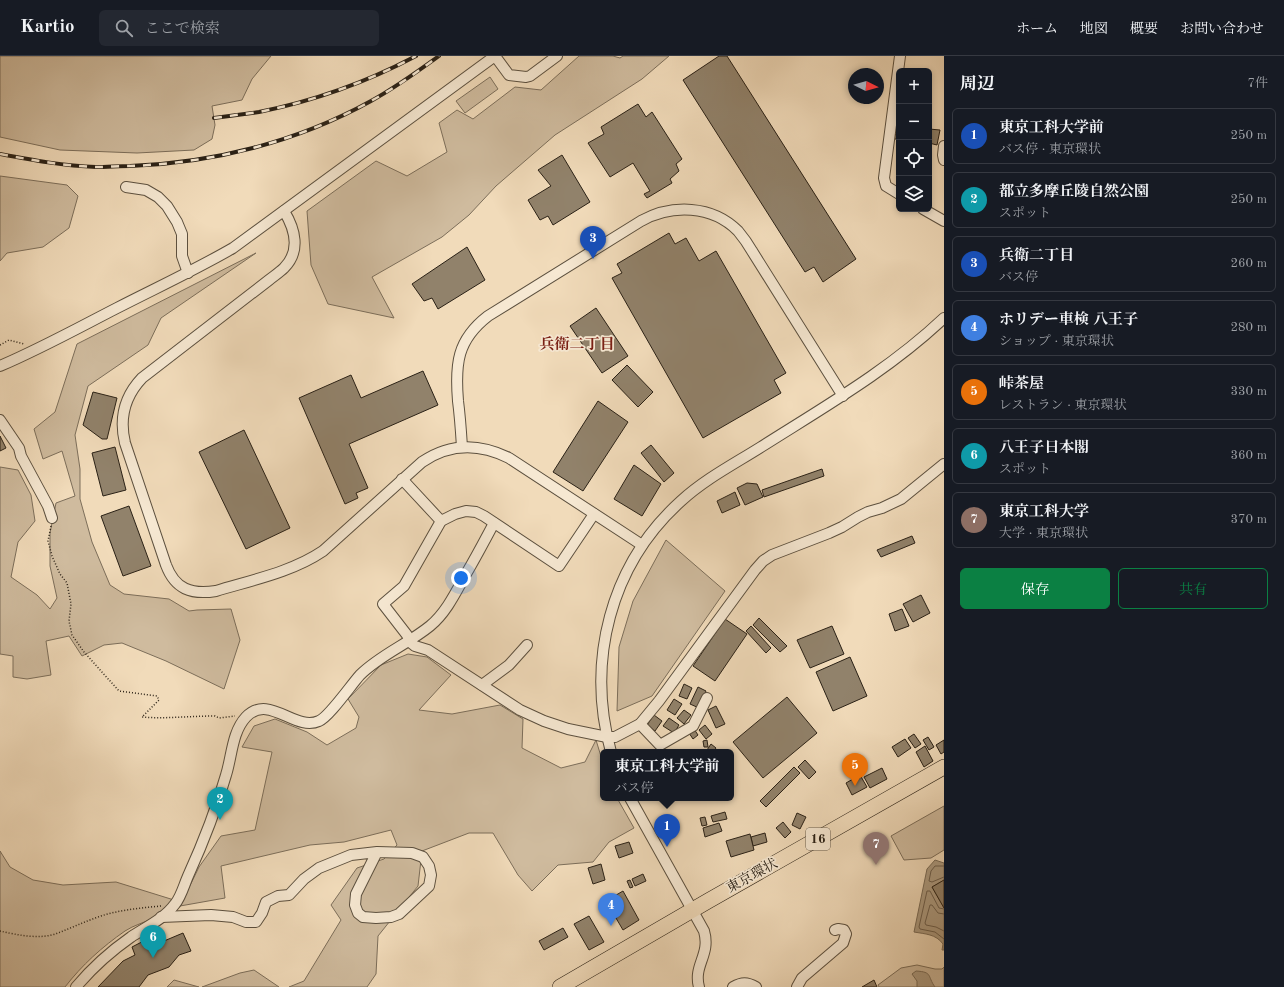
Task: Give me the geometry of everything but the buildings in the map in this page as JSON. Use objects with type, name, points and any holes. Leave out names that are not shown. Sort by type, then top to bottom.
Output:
[{"type":"highway","name":"東京環状","points":[[560,987],[944,767]]},
{"type":"street","points":[[0,366],[40,348],[188,273],[233,248],[495,56],[509,75],[526,77],[530,76],[557,56]]},
{"type":"street","points":[[896,192],[886,186],[884,178],[900,56]]},
{"type":"street","points":[[944,146],[944,160]]},
{"type":"street","points":[[126,187],[146,190],[158,197],[167,206],[177,222],[182,234],[182,256],[188,273]]},
{"type":"street","points":[[462,446],[457,367],[462,348],[472,331],[488,316],[641,221],[651,216],[671,210],[692,210],[713,214],[723,219],[738,232],[752,251],[843,396]]},
{"type":"street","points":[[284,211],[291,224],[295,238],[293,254],[288,264],[142,378],[132,389],[126,402],[122,418],[125,443],[168,572],[172,578],[188,590],[199,592],[216,591],[307,561],[323,551],[402,479],[429,457],[462,446],[493,451],[509,458],[642,545]]},
{"type":"street","points":[[929,212],[944,221]]},
{"type":"street","points":[[610,749],[601,697],[601,661],[606,630],[615,600],[622,583],[642,545],[665,517],[689,494],[721,472],[843,396],[898,358],[944,318]]},
{"type":"street","points":[[0,420],[19,448],[21,456],[48,506],[52,518]]},
{"type":"street","points":[[594,514],[559,566],[476,512],[466,511],[455,514],[441,521],[404,586],[383,604],[407,635],[410,642],[415,646],[428,650],[520,710],[544,721],[568,728],[607,737],[615,737],[640,724],[763,561],[772,555],[829,533],[868,512],[882,508],[901,499],[944,464]]},
{"type":"street","points":[[402,479],[441,521]]},
{"type":"street","points":[[76,987],[99,962],[131,937],[161,917],[176,904],[202,844],[222,791],[235,738],[244,719],[251,712],[259,709],[266,709],[305,722],[319,721],[326,716],[361,674],[374,664],[410,642],[431,625],[452,601],[494,523]]},
{"type":"street","points":[[482,685],[509,665],[527,645]]},
{"type":"street","points":[[640,724],[660,745],[693,726],[707,698]]},
{"type":"street","points":[[632,801],[703,929],[707,943],[698,972],[697,978],[699,987]]},
{"type":"street","points":[[161,917],[211,915],[234,917],[246,922],[256,922],[262,913],[266,902],[278,896],[289,895],[304,879],[319,868],[350,855],[377,852],[412,853],[423,857],[429,866],[431,875],[429,886],[399,914],[391,917],[363,917],[358,913],[355,905],[356,894],[377,852]]},
{"type":"street","points":[[797,987],[802,978],[843,943],[849,931],[838,929],[835,930]]},
{"type":"street","points":[[733,987],[746,983],[756,987]]},
{"type":"path","points":[[0,345],[9,340],[40,348]]},
{"type":"path","points":[[52,518],[48,541],[52,556],[60,574],[67,583],[71,604],[69,621],[72,635],[84,652],[119,691],[129,694],[157,696],[159,700],[142,717],[162,719],[182,716],[215,716],[219,718],[241,716],[244,719]]},
{"type":"path","points":[[0,931],[43,936],[57,934],[98,917],[124,910],[147,907]]},
{"type":"shaded area","points":[[0,56],[271,56],[252,79],[242,100],[212,106],[215,125],[212,139],[194,150],[137,153],[60,150],[0,137]]},
{"type":"shaded area","points":[[579,56],[613,56],[620,58],[623,56],[669,56],[642,79],[555,135],[496,186],[469,215],[442,237],[372,277],[394,318],[328,304],[311,265],[307,211],[376,161],[407,176],[447,152],[439,123],[457,110],[473,119],[515,87],[541,90]]},
{"type":"shaded area","points":[[490,77],[498,89],[465,113],[456,101]]},
{"type":"shaded area","points":[[0,176],[67,185],[78,196],[69,228],[43,247],[7,253],[0,261]]},
{"type":"shaded area","points":[[256,253],[161,318],[148,345],[88,386],[75,435],[80,469],[80,499],[92,542],[110,585],[124,594],[169,599],[189,611],[231,609],[240,640],[224,689],[166,661],[122,643],[104,645],[82,656],[69,636],[46,641],[51,675],[27,679],[13,677],[13,656],[0,654],[0,467],[18,470],[31,495],[35,521],[18,542],[11,577],[37,595],[50,609],[57,598],[50,566],[50,533],[56,503],[75,496],[62,451],[43,459],[34,429],[55,412],[77,344]]},
{"type":"shaded area","points":[[666,540],[725,591],[652,696],[617,711],[619,647],[633,601]]},
{"type":"shaded area","points":[[408,654],[427,657],[451,675],[419,710],[452,714],[500,705],[523,719],[522,748],[561,768],[585,762],[596,740],[600,753],[600,801],[619,801],[634,828],[609,842],[593,862],[558,865],[532,891],[518,875],[493,833],[469,833],[422,851],[418,886],[378,936],[376,974],[367,987],[289,987],[304,981],[341,920],[331,905],[357,868],[384,859],[397,845],[391,830],[344,842],[310,845],[221,866],[225,898],[180,906],[199,867],[221,836],[255,830],[272,752],[242,747],[254,726],[275,719],[307,732],[327,745],[356,728],[359,717],[348,699],[381,665]]},
{"type":"shaded area","points":[[944,806],[944,850],[931,858],[904,860],[891,836]]},
{"type":"shaded area","points":[[0,851],[10,867],[33,880],[63,885],[116,882],[174,900],[164,910],[150,920],[128,929],[108,943],[85,964],[65,987],[0,987]]},
{"type":"shaded area","points":[[917,965],[935,969],[942,969],[944,967],[944,987],[879,987],[878,985],[901,968]]},
{"type":"shaded area","points":[[254,970],[279,987],[202,987],[240,973]]},
{"type":"shaded area","points":[[174,980],[199,987],[167,987]]},
{"type":"water","points":[[935,860],[944,863],[944,880],[932,887],[944,908],[944,950],[942,950],[943,944],[937,938],[914,932],[927,869]]},
{"type":"water","points":[[916,971],[925,972],[929,975],[935,987],[917,987],[917,981],[912,974]]},
{"type":"railway","points":[[214,118],[280,108],[340,90],[379,74],[416,56]]},
{"type":"railway","points":[[0,154],[60,164],[96,167],[161,164],[223,155],[284,139],[343,115],[389,91],[439,56]]},
{"type":"place","name":"兵衛二丁目","points":[[593,259]]},
{"type":"place","name":"峠茶屋","points":[[855,786]]},
{"type":"place","name":"都立多摩丘陵自然公園","points":[[220,820]]},
{"type":"place","name":"東京工科大学前","points":[[667,847]]},
{"type":"place","name":"東京工科大学","points":[[876,865]]},
{"type":"place","name":"ホリデー車検 八王子","points":[[611,926]]},
{"type":"place","name":"八王子日本閣","points":[[153,958]]},
{"type":"district","name":"兵衛二丁目","points":[[577,345]]}]
